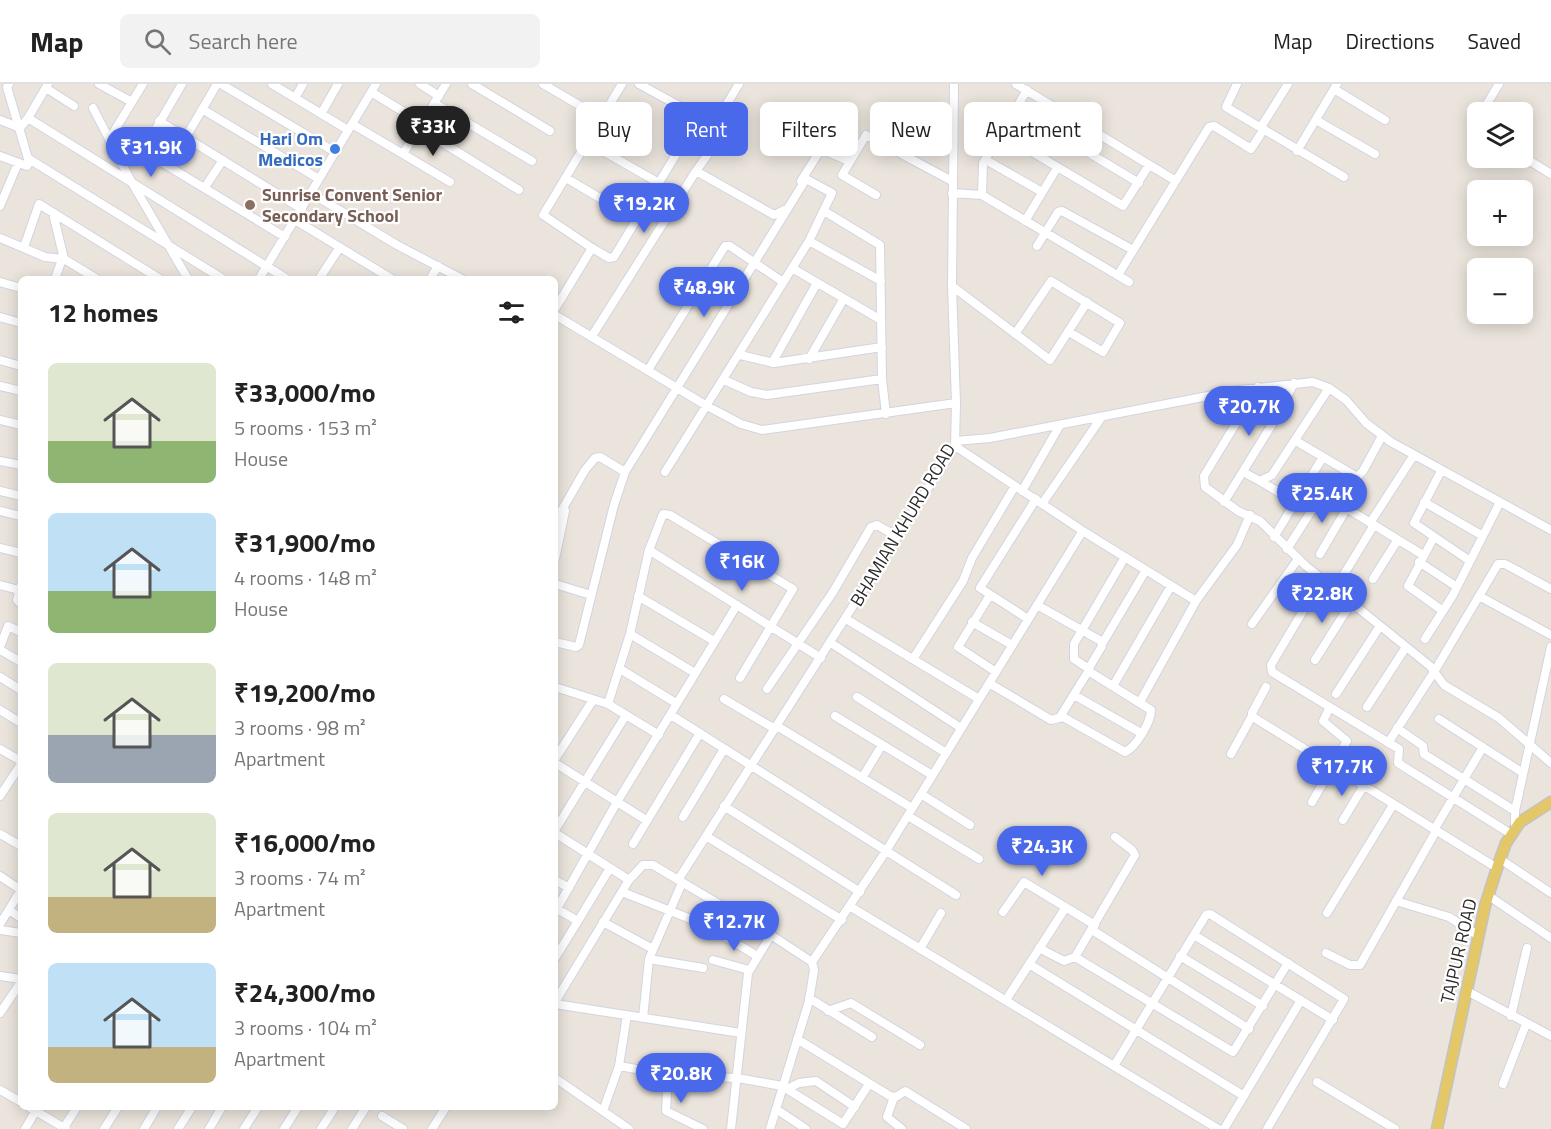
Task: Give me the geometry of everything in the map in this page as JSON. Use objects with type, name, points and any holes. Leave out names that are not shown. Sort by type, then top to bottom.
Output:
[{"type":"main road","name":"TAJPUR ROAD","points":[[1437,1129],[1479,936],[1499,863],[1513,832],[1534,811],[1551,802]]},
{"type":"street","points":[[99,84],[132,102]]},
{"type":"street","points":[[110,138],[143,84]]},
{"type":"street","points":[[182,84],[143,151],[285,237]]},
{"type":"street","points":[[186,137],[217,84]]},
{"type":"street","points":[[221,84],[335,152]]},
{"type":"street","points":[[272,84],[321,114],[403,154],[450,182]]},
{"type":"street","points":[[295,98],[303,84]]},
{"type":"street","points":[[321,114],[338,84]]},
{"type":"street","points":[[420,84],[436,99],[532,161]]},
{"type":"street","points":[[403,154],[446,84]]},
{"type":"street","points":[[472,84],[550,130]]},
{"type":"street","points":[[543,84],[576,103]]},
{"type":"street","points":[[611,102],[622,84]]},
{"type":"street","points":[[639,84],[670,102]]},
{"type":"street","points":[[729,102],[739,84]]},
{"type":"street","name":"BHAMIAN KHURD ROAD","points":[[643,1018],[649,959],[680,881],[724,806],[831,643],[896,536],[956,444],[952,286],[953,84]]},
{"type":"street","points":[[1016,84],[1176,181]]},
{"type":"street","points":[[1237,84],[1226,106],[1297,151],[1344,177]]},
{"type":"street","points":[[1118,275],[1210,126],[1251,149],[1288,84]]},
{"type":"street","points":[[1488,102],[1499,84]]},
{"type":"street","points":[[0,156],[27,166],[29,159],[5,85]]},
{"type":"street","points":[[20,128],[47,86],[74,106]]},
{"type":"street","points":[[1297,151],[1335,87],[1385,120]]},
{"type":"street","points":[[261,276],[374,88],[421,125],[519,190]]},
{"type":"street","points":[[1020,102],[1027,90]]},
{"type":"street","points":[[93,108],[131,182],[186,276]]},
{"type":"street","points":[[202,110],[319,179]]},
{"type":"street","points":[[28,118],[282,276]]},
{"type":"street","points":[[0,120],[20,128]]},
{"type":"street","points":[[1316,120],[1375,154]]},
{"type":"street","points":[[159,121],[302,209]]},
{"type":"street","points":[[876,195],[842,176],[863,136],[868,135],[952,181]]},
{"type":"street","points":[[696,171],[777,216],[783,211],[819,150],[825,149],[849,160]]},
{"type":"street","points":[[579,156],[543,216],[592,248],[613,258],[675,156]]},
{"type":"street","points":[[612,156],[659,183]]},
{"type":"street","points":[[592,336],[707,156]]},
{"type":"street","points":[[982,195],[982,167],[988,156]]},
{"type":"street","points":[[1038,156],[1123,206],[1149,165]]},
{"type":"street","points":[[1094,156],[1139,183]]},
{"type":"street","points":[[29,159],[218,276]]},
{"type":"street","points":[[205,187],[223,160]]},
{"type":"street","points":[[986,160],[1042,192]]},
{"type":"street","points":[[0,206],[18,163]]},
{"type":"street","points":[[1533,163],[1551,174]]},
{"type":"street","points":[[1025,221],[1057,168]]},
{"type":"street","points":[[566,178],[637,220]]},
{"type":"street","points":[[558,643],[576,647],[579,645],[614,505],[625,472],[806,179],[832,193],[809,241],[665,472]]},
{"type":"street","points":[[311,193],[456,276]]},
{"type":"street","points":[[952,194],[982,195],[1129,282]]},
{"type":"street","points":[[24,247],[37,205],[155,276]]},
{"type":"street","points":[[824,211],[878,243],[885,414]]},
{"type":"street","points":[[1037,246],[1058,212],[1063,211],[1133,250]]},
{"type":"street","points":[[53,213],[63,259],[56,276]]},
{"type":"street","points":[[295,220],[384,276]]},
{"type":"street","points":[[0,238],[45,257],[63,259],[92,276]]},
{"type":"street","points":[[809,241],[881,281]]},
{"type":"street","points":[[648,370],[725,246],[730,246],[783,282]]},
{"type":"street","points":[[321,276],[340,247]]},
{"type":"street","points":[[558,304],[592,248]]},
{"type":"street","points":[[432,276],[438,266]]},
{"type":"street","points":[[792,268],[843,300],[881,320]]},
{"type":"street","points":[[1015,334],[1051,281],[1118,321],[1119,327],[1103,352],[1069,332]]},
{"type":"street","points":[[0,282],[18,287]]},
{"type":"street","points":[[772,363],[817,284]]},
{"type":"street","points":[[952,286],[1050,360],[1087,302]]},
{"type":"street","points":[[809,359],[843,300]]},
{"type":"street","points":[[0,317],[18,322]]},
{"type":"street","points":[[558,317],[707,406],[741,424],[762,430],[956,403]]},
{"type":"street","points":[[740,355],[772,363],[882,347]]},
{"type":"street","points":[[0,360],[18,365]]},
{"type":"street","points":[[724,380],[751,392],[767,395],[882,379]]},
{"type":"street","points":[[956,444],[1258,387],[1312,382],[1329,388],[1346,400],[1382,436],[1551,530]]},
{"type":"street","points":[[1224,502],[1280,413],[1294,383]]},
{"type":"street","points":[[0,386],[18,390]]},
{"type":"street","points":[[1258,387],[1203,480],[1205,487],[1238,512],[1260,521],[1298,559],[1434,672],[1444,686],[1492,713],[1551,763]]},
{"type":"street","points":[[1260,481],[1278,470],[1329,388]]},
{"type":"street","points":[[1028,619],[981,590],[981,586],[1101,418]]},
{"type":"street","points":[[0,420],[18,424]]},
{"type":"street","points":[[913,659],[963,581],[972,558],[1060,425]]},
{"type":"street","points":[[1296,441],[1357,477],[1363,471],[1382,436]]},
{"type":"street","points":[[956,444],[1081,530],[1196,601]]},
{"type":"street","points":[[1335,589],[1414,455]]},
{"type":"street","points":[[1274,537],[1323,457]]},
{"type":"street","points":[[558,517],[585,470],[595,458],[600,458],[625,472]]},
{"type":"street","points":[[0,461],[18,464]]},
{"type":"street","points":[[1442,471],[1414,523],[1470,561]]},
{"type":"street","points":[[1243,472],[1295,502]]},
{"type":"street","points":[[0,491],[18,495]]},
{"type":"street","points":[[1287,549],[1322,495],[1347,508],[1397,541],[1457,587]]},
{"type":"street","points":[[558,545],[567,502]]},
{"type":"street","points":[[1424,502],[1483,536]]},
{"type":"street","points":[[1425,639],[1457,587],[1500,502]]},
{"type":"street","points":[[1320,554],[1347,508]]},
{"type":"street","points":[[0,511],[18,515]]},
{"type":"street","points":[[608,704],[630,634],[649,550],[660,517],[666,513],[793,589],[740,678]]},
{"type":"street","points":[[1140,702],[1196,601],[1237,545],[1250,515]]},
{"type":"street","points":[[767,689],[833,592],[872,525],[877,525],[896,536]]},
{"type":"street","points":[[812,962],[851,907],[886,851],[1081,530]]},
{"type":"street","points":[[1434,537],[1408,586],[1443,611]]},
{"type":"street","points":[[1373,579],[1397,541]]},
{"type":"street","points":[[0,548],[18,552]]},
{"type":"street","points":[[649,550],[821,658]]},
{"type":"street","points":[[1060,717],[1125,752],[1132,748],[1151,713],[1148,706],[1078,663],[1072,654],[1081,630],[1125,557]]},
{"type":"street","points":[[1252,624],[1298,559]]},
{"type":"street","points":[[1388,743],[1502,563],[1551,589]]},
{"type":"street","points":[[989,683],[1051,720],[1060,717],[1146,570]]},
{"type":"street","points":[[1322,579],[1271,669],[1400,751],[1398,763],[1513,832],[1515,811],[1551,647]]},
{"type":"street","points":[[0,585],[18,587]]},
{"type":"street","points":[[558,585],[591,595]]},
{"type":"street","points":[[1113,686],[1171,586]]},
{"type":"street","points":[[990,595],[958,648],[996,672]]},
{"type":"street","points":[[638,596],[714,641]]},
{"type":"street","points":[[1479,596],[1551,635]]},
{"type":"street","points":[[1315,660],[1351,603]]},
{"type":"street","points":[[558,907],[617,802],[737,604]]},
{"type":"street","points":[[1037,605],[1102,644]]},
{"type":"street","points":[[846,618],[979,699]]},
{"type":"street","points":[[972,622],[1012,645]]},
{"type":"street","points":[[18,631],[8,626],[0,649],[18,660]]},
{"type":"street","points":[[1336,694],[1380,626]]},
{"type":"street","points":[[630,634],[695,673]]},
{"type":"street","points":[[831,643],[961,728]]},
{"type":"street","points":[[1366,707],[1406,647]]},
{"type":"street","points":[[620,669],[676,703]]},
{"type":"street","points":[[0,677],[18,688]]},
{"type":"street","points":[[1231,754],[1266,687]]},
{"type":"street","points":[[558,691],[608,704],[659,735]]},
{"type":"street","points":[[1074,695],[1141,733]]},
{"type":"street","points":[[857,697],[946,753]]},
{"type":"street","points":[[724,699],[862,778],[979,859]]},
{"type":"street","points":[[558,756],[593,700]]},
{"type":"street","points":[[1312,802],[1333,768],[1347,739],[1323,721],[1330,707]]},
{"type":"street","points":[[0,710],[18,721]]},
{"type":"street","points":[[558,826],[626,715]]},
{"type":"street","points":[[671,715],[956,895]]},
{"type":"street","points":[[835,716],[932,775]]},
{"type":"street","points":[[1252,716],[1435,831],[1499,863],[1551,893]]},
{"type":"street","points":[[1439,719],[1524,773]]},
{"type":"street","points":[[1397,729],[1423,746],[1424,754],[1515,811]]},
{"type":"street","points":[[633,844],[700,734]]},
{"type":"street","points":[[862,778],[882,745]]},
{"type":"street","points":[[1326,953],[1350,965],[1360,965],[1483,747]]},
{"type":"street","points":[[0,749],[18,761]]},
{"type":"street","points":[[682,817],[724,749]]},
{"type":"street","points":[[558,763],[646,820]]},
{"type":"street","points":[[0,795],[18,768]]},
{"type":"street","points":[[1343,820],[1363,787]]},
{"type":"street","points":[[921,794],[970,825]]},
{"type":"street","points":[[1328,913],[1393,805]]},
{"type":"street","points":[[724,806],[860,892]]},
{"type":"street","points":[[558,833],[629,880]]},
{"type":"street","points":[[0,834],[18,844]]},
{"type":"street","points":[[706,836],[842,920]]},
{"type":"street","points":[[1039,948],[1064,961],[1075,957],[1135,855],[1115,837]]},
{"type":"street","points":[[558,998],[629,880],[639,868],[648,864],[771,934],[812,962],[814,970],[786,1087],[770,1129]]},
{"type":"street","points":[[558,953],[610,868]]},
{"type":"street","points":[[0,876],[18,888]]},
{"type":"street","points":[[558,882],[568,888]]},
{"type":"street","points":[[1003,912],[1024,882],[1066,907],[1166,979],[1249,1029]]},
{"type":"street","points":[[622,892],[706,925],[758,956]]},
{"type":"street","points":[[18,895],[0,924],[18,932]]},
{"type":"street","points":[[1489,896],[1551,938]]},
{"type":"street","points":[[1396,901],[1449,917],[1479,936]]},
{"type":"street","points":[[851,907],[1218,1129]]},
{"type":"street","points":[[1006,1000],[1066,907]]},
{"type":"street","points":[[9,910],[18,916]]},
{"type":"street","points":[[558,912],[578,921]]},
{"type":"street","points":[[920,949],[941,913]]},
{"type":"street","points":[[1114,1066],[1180,956],[1206,915],[1210,914],[1342,997],[1344,1002],[1267,1129]]},
{"type":"street","points":[[603,922],[653,948]]},
{"type":"street","points":[[731,1129],[749,969],[771,934]]},
{"type":"street","points":[[1194,935],[1333,1020]]},
{"type":"street","points":[[1511,1016],[1527,948]]},
{"type":"street","points":[[1180,956],[1263,1006]]},
{"type":"street","points":[[1075,957],[1230,1052],[1235,1051],[1288,963]]},
{"type":"street","points":[[649,959],[703,968]]},
{"type":"street","points":[[713,960],[749,969]]},
{"type":"street","points":[[1029,964],[1244,1096]]},
{"type":"street","points":[[0,976],[18,979]]},
{"type":"street","points":[[0,1013],[18,985]]},
{"type":"street","points":[[1467,992],[1551,1036]]},
{"type":"street","points":[[809,998],[872,1037]]},
{"type":"street","points":[[1224,1129],[1301,1000]]},
{"type":"street","points":[[828,1011],[851,1003],[920,1045]]},
{"type":"street","points":[[558,1004],[741,1034]]},
{"type":"street","points":[[603,1111],[619,1066],[627,1015]]},
{"type":"street","points":[[1503,1084],[1527,1024]]},
{"type":"street","points":[[797,1039],[894,1098]]},
{"type":"street","points":[[619,1066],[668,1074],[735,1078],[786,1087],[845,1126],[869,1084]]},
{"type":"street","points":[[668,1074],[666,1111],[703,1129]]},
{"type":"street","points":[[558,1080],[629,1129]]},
{"type":"street","points":[[786,1087],[816,1081],[855,1107]]},
{"type":"street","points":[[1317,1083],[1395,1129]]},
{"type":"street","points":[[0,1090],[18,1100]]},
{"type":"street","points":[[902,1129],[886,1118],[894,1098],[905,1091],[966,1129]]},
{"type":"street","points":[[776,1109],[806,1129]]},
{"type":"street","points":[[25,1129],[34,1110]]},
{"type":"street","points":[[38,1110],[64,1129],[75,1110]]},
{"type":"street","points":[[104,1129],[116,1110]]},
{"type":"street","points":[[144,1129],[155,1110]]},
{"type":"street","points":[[178,1129],[190,1110]]},
{"type":"street","points":[[209,1129],[220,1110]]},
{"type":"street","points":[[244,1129],[256,1110]]},
{"type":"street","points":[[284,1129],[296,1110]]},
{"type":"street","points":[[321,1129],[333,1110]]},
{"type":"street","points":[[352,1129],[364,1110]]},
{"type":"street","points":[[432,1129],[444,1110]]},
{"type":"street","points":[[382,1116],[404,1129]]},
{"type":"place","name":"Hari Om Medicos","points":[[335,149]]},
{"type":"place","name":"Sunrise Convent Senior Secondary School","points":[[250,205]]}]
